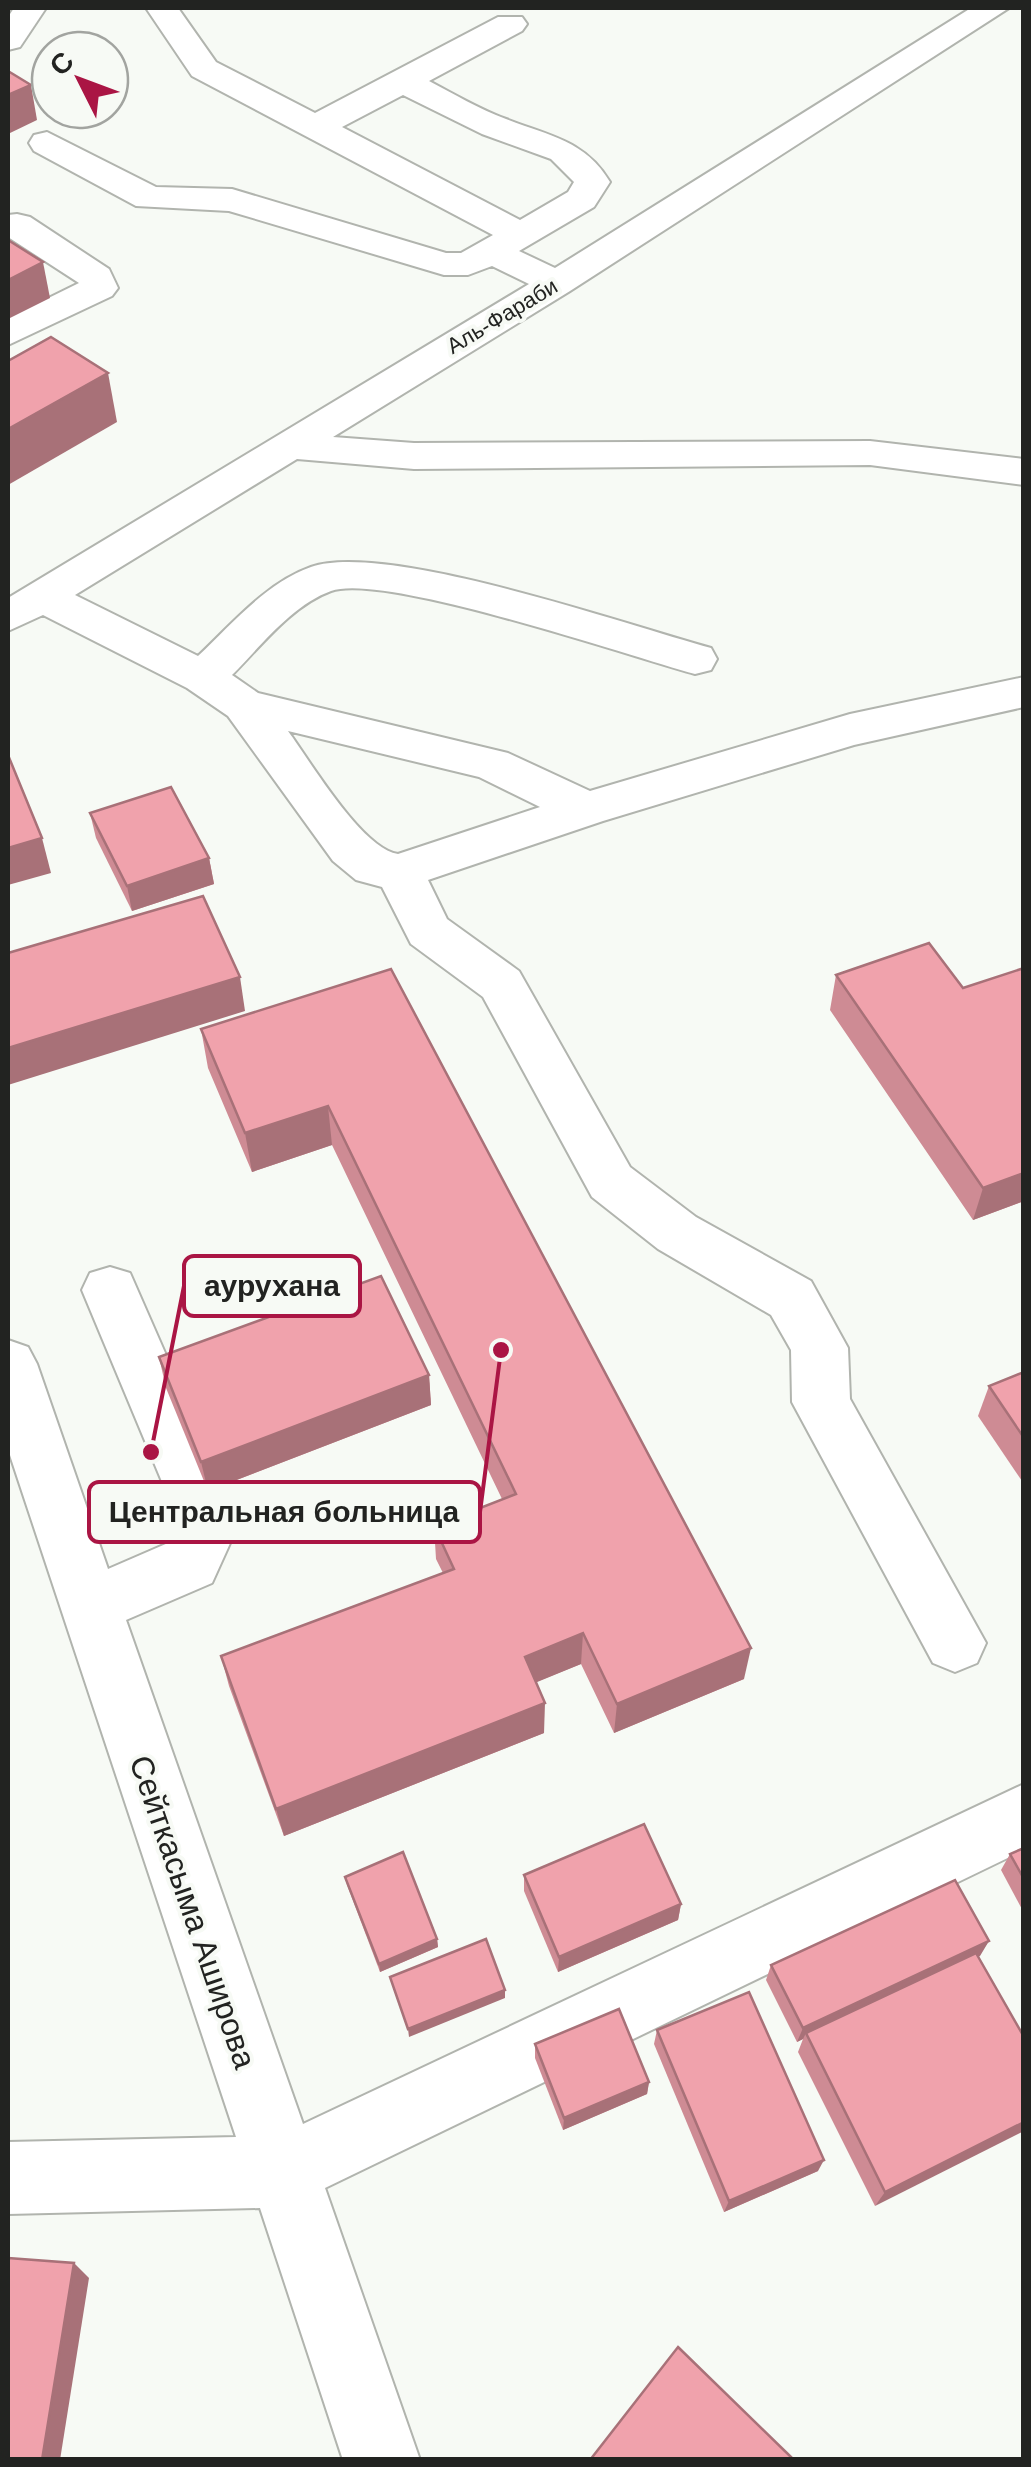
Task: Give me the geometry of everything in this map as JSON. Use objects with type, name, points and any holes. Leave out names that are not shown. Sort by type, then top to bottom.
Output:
[{"type":"street","points":[[8,40],[30,8]]},
{"type":"street","points":[[162,8],[175,25],[186,54],[506,243],[556,283]]},
{"type":"street","name":"Аль-Фараби","points":[[24,607],[556,283],[993,8]]},
{"type":"street","points":[[316,128],[510,24]]},
{"type":"street","points":[[75,130],[34,149],[148,198],[232,200],[444,264],[468,264],[506,243],[581,199],[592,182],[586,167],[539,141],[494,127],[403,81]]},
{"type":"street","points":[[8,226],[17,225],[96,277],[99,288],[8,333]]},
{"type":"street","points":[[288,446],[414,456],[870,454],[1024,472]]},
{"type":"street","points":[[203,677],[292,597],[329,576],[387,576],[696,659]]},
{"type":"street","points":[[24,607],[203,677],[244,704],[492,764],[586,808]]},
{"type":"street","points":[[244,704],[350,849],[373,868],[399,872],[586,808],[850,730],[1024,692]]},
{"type":"street","points":[[399,872],[429,930],[501,984],[611,1182],[678,1233],[791,1298],[819,1348],[821,1402],[956,1643]]},
{"type":"street","points":[[90,1606],[190,1563],[206,1530],[202,1508],[110,1290]]},
{"type":"street","name":"Сейткасыма Аширова","points":[[8,1364],[382,2460]]},
{"type":"street","points":[[8,2178],[281,2172],[1024,1816]]},
{"type":"building","points":[[8,71],[30,84],[30,85],[8,95]]},
{"type":"building","points":[[8,240],[43,262],[8,280]]},
{"type":"building","points":[[51,337],[108,373],[8,429],[8,361]]},
{"type":"building","points":[[8,755],[42,838],[8,848]]},
{"type":"building","points":[[171,787],[209,858],[127,886],[90,813]]},
{"type":"building","points":[[203,896],[240,977],[8,1048],[8,953]]},
{"type":"building","points":[[929,943],[963,988],[1024,968],[1024,1173],[983,1188],[836,975]]},
{"type":"building","points":[[391,969],[751,1648],[617,1704],[583,1633],[525,1657],[545,1703],[276,1809],[221,1656],[454,1569],[434,1526],[516,1494],[328,1106],[245,1133],[201,1029]]},
{"type":"building","points":[[381,1276],[429,1375],[201,1462],[159,1357]]},
{"type":"building","points":[[1024,1372],[1024,1438],[989,1386]]},
{"type":"building","points":[[644,1824],[681,1904],[559,1957],[524,1875]]},
{"type":"building","points":[[1024,1848],[1024,1879],[1010,1854]]},
{"type":"building","points":[[403,1852],[437,1939],[379,1964],[345,1877]]},
{"type":"building","points":[[955,1880],[989,1941],[803,2028],[771,1965]]},
{"type":"building","points":[[486,1939],[505,1990],[408,2029],[390,1977]]},
{"type":"building","points":[[976,1953],[1024,2037],[1024,2122],[885,2192],[806,2033]]},
{"type":"building","points":[[749,1992],[824,2160],[729,2201],[657,2030]]},
{"type":"building","points":[[619,2009],[649,2082],[564,2118],[535,2044]]},
{"type":"building","points":[[8,2258],[74,2263],[42,2460],[8,2460]]},
{"type":"building","points":[[678,2347],[791,2457],[789,2460],[590,2460]]},
{"type":"place","name":"Центральная больница","points":[[501,1350]]},
{"type":"place","name":"аурухана","points":[[151,1452]]}]
